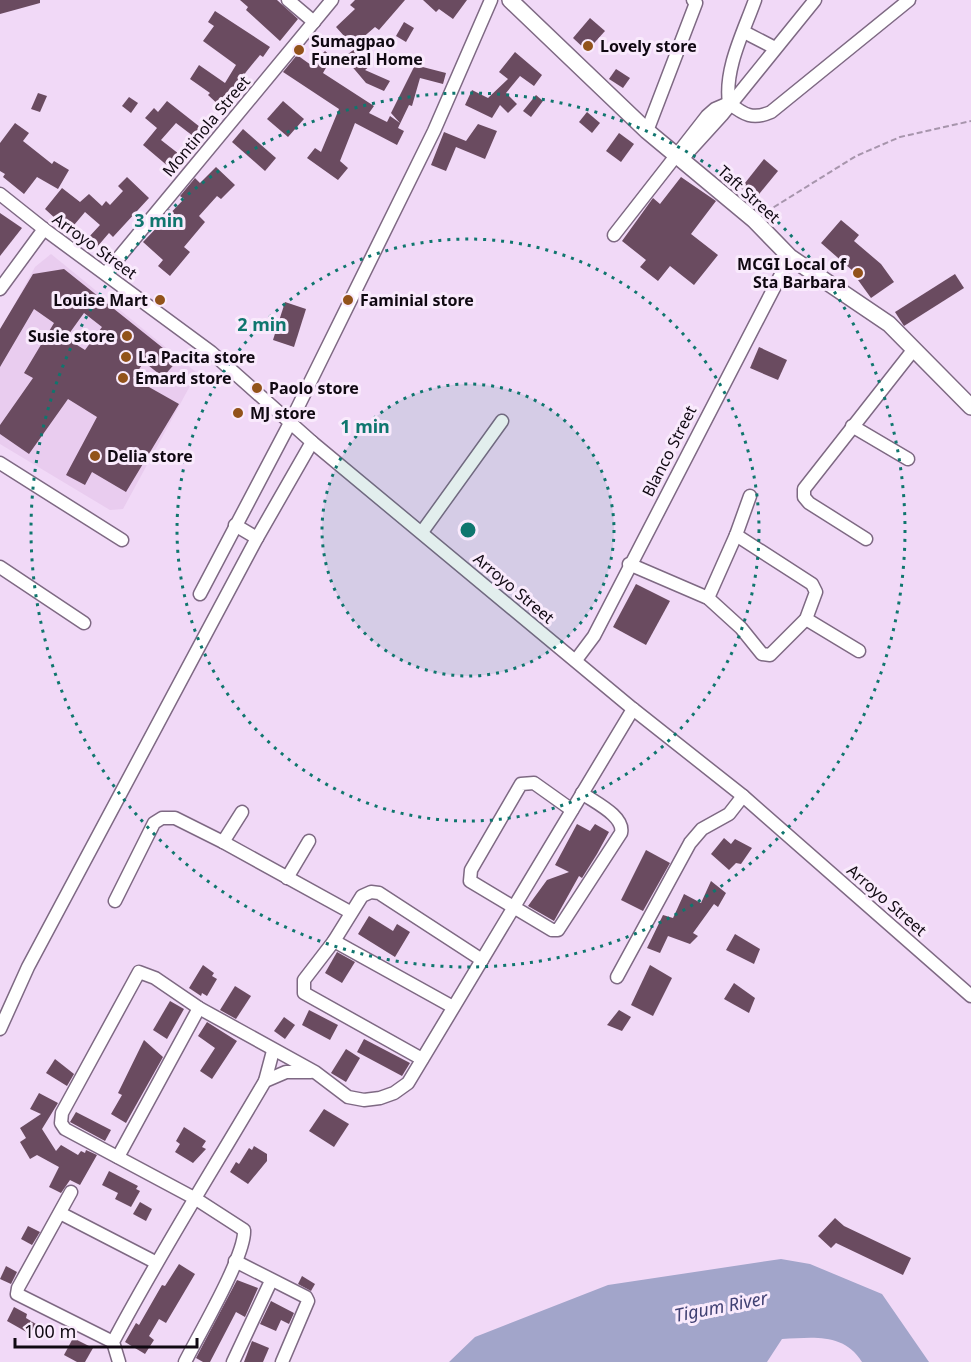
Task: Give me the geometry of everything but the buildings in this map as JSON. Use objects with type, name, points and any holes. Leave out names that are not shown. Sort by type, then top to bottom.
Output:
[{"type":"main road","name":"Taft Street","points":[[510,0],[647,131],[754,220],[790,257],[889,324],[971,407]]},
{"type":"street","points":[[288,0],[314,22]]},
{"type":"street","name":"Montinola Street","points":[[106,273],[332,0]]},
{"type":"street","points":[[200,594],[290,423],[434,131],[491,0]]},
{"type":"street","points":[[647,131],[696,3],[693,0]]},
{"type":"street","points":[[729,103],[729,81],[755,0]]},
{"type":"street","points":[[614,235],[679,157],[707,116],[715,109],[729,103],[815,0]]},
{"type":"street","points":[[729,103],[745,115],[758,118],[771,112],[909,0]]},
{"type":"street","points":[[744,32],[775,48]]},
{"type":"street","name":"Arroyo Street","points":[[0,194],[211,352],[290,423],[633,709],[743,796],[971,996]]},
{"type":"street","points":[[0,289],[44,229]]},
{"type":"street","name":"Blanco Street","points":[[576,660],[594,636],[629,564],[790,257]]},
{"type":"street","points":[[866,539],[804,497],[804,489],[852,426],[915,350]]},
{"type":"street","points":[[422,532],[502,421]]},
{"type":"street","points":[[852,426],[908,459]]},
{"type":"street","points":[[0,1029],[28,967],[257,538],[312,441]]},
{"type":"street","points":[[0,463],[122,540]]},
{"type":"street","points":[[708,598],[736,535],[750,496]]},
{"type":"street","points":[[235,525],[257,538]]},
{"type":"street","points":[[629,564],[708,598],[741,628],[762,654],[770,655],[806,619],[816,592],[812,584],[736,535]]},
{"type":"street","points":[[0,567],[84,623]]},
{"type":"street","points":[[806,619],[859,651]]},
{"type":"street","points":[[184,1362],[235,1261],[244,1238],[244,1230],[196,1199],[64,1130],[61,1124],[62,1113],[139,972],[155,978],[199,1008],[273,1051],[315,1072],[348,1097],[364,1100],[394,1093],[408,1083],[633,709]]},
{"type":"street","points":[[572,810],[534,783],[521,784],[469,877],[470,881],[552,930],[558,930],[621,833],[622,827],[619,820],[582,794]]},
{"type":"street","points":[[616,977],[690,843],[702,829],[729,814],[743,796]]},
{"type":"street","points":[[224,842],[242,812]]},
{"type":"street","points":[[115,901],[154,824],[162,818],[175,818],[224,842],[350,912]]},
{"type":"street","points":[[286,878],[309,841]]},
{"type":"street","points":[[422,1059],[304,993],[304,980],[334,941],[362,896],[371,892],[379,892],[482,960]]},
{"type":"street","points":[[334,941],[453,1007]]},
{"type":"street","points":[[118,1157],[199,1008]]},
{"type":"street","points":[[118,1362],[113,1342],[155,1262],[196,1199],[265,1081],[273,1051]]},
{"type":"street","points":[[265,1081],[286,1072],[315,1072]]},
{"type":"street","points":[[71,1192],[18,1288],[17,1294],[113,1342]]},
{"type":"street","points":[[60,1214],[155,1262]]},
{"type":"street","points":[[235,1261],[308,1301],[282,1362]]},
{"type":"street","points":[[233,1362],[272,1281]]},
{"type":"path","points":[[754,220],[856,156],[900,137],[971,121]]},
{"type":"shaded area","points":[[51,254],[197,373],[123,509],[110,510],[0,444],[0,331],[35,267]]},
{"type":"water","name":"Tigum River","points":[[781,1259],[810,1264],[882,1294],[929,1362],[862,1362],[846,1346],[836,1341],[815,1338],[782,1339],[767,1362],[449,1362],[475,1337],[608,1285]]},
{"type":"place","name":"Lovely store","points":[[588,46]]},
{"type":"place","name":"Sumagpao Funeral Home","points":[[299,50]]},
{"type":"place","name":"MCGI Local of Sta Barbara","points":[[858,273]]},
{"type":"place","name":"Louise Mart","points":[[160,300]]},
{"type":"place","name":"Faminial store","points":[[348,300]]},
{"type":"place","name":"Susie store","points":[[127,336]]},
{"type":"place","name":"La Pacita store","points":[[126,357]]},
{"type":"place","name":"Emard store","points":[[123,378]]},
{"type":"place","name":"Paolo store","points":[[257,388]]},
{"type":"place","name":"MJ store","points":[[238,413]]},
{"type":"place","name":"Delia store","points":[[95,456]]}]
